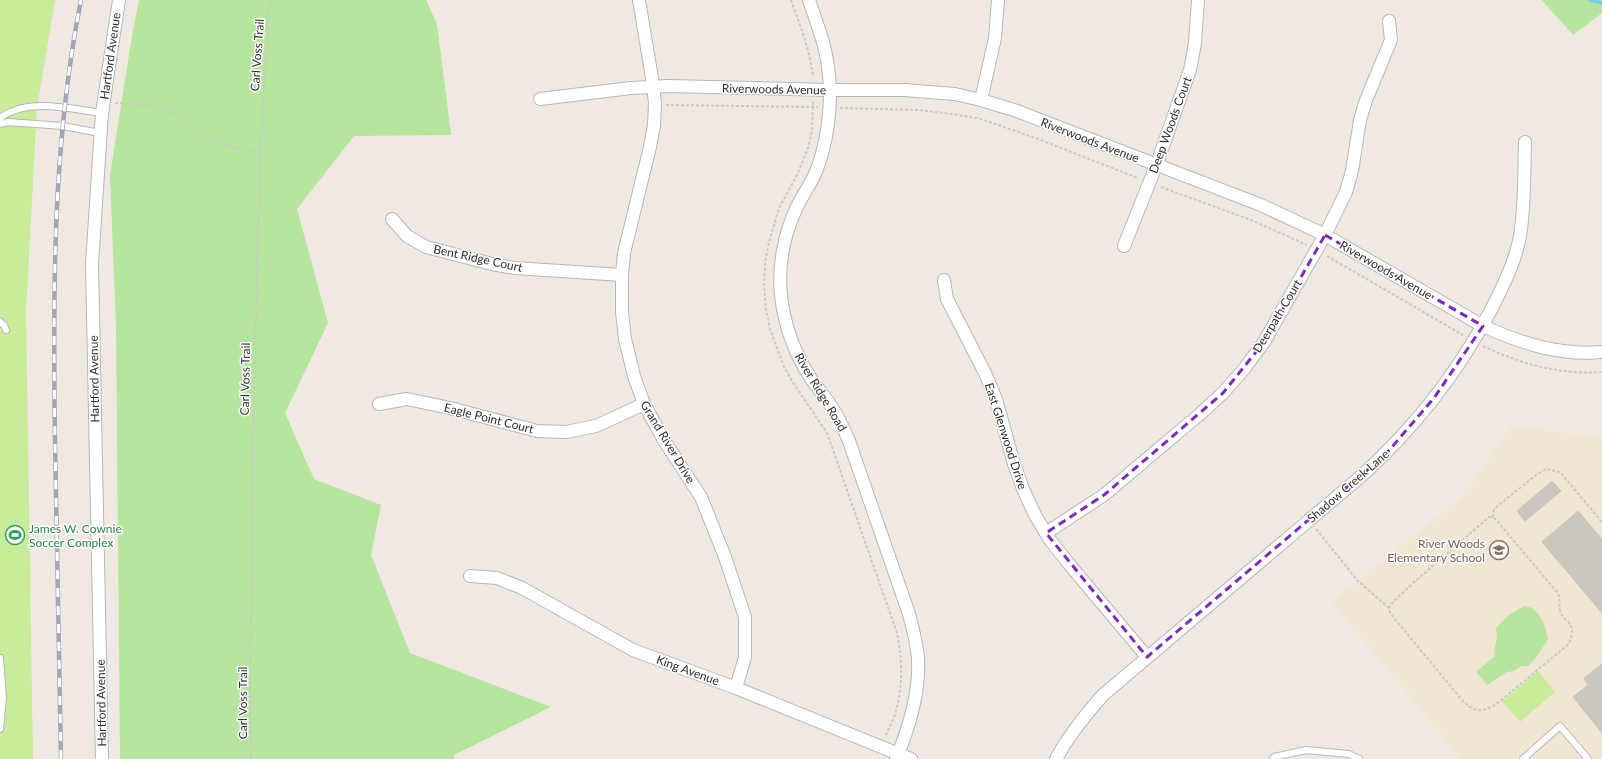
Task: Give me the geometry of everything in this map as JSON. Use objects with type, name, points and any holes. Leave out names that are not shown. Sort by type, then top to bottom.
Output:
[{"type":"street","name":"Hartford Avenue","points":[[102,759],[92,264],[100,133],[118,0]]},
{"type":"street","name":"Grand River Drive","points":[[639,0],[654,87],[654,125],[629,231],[622,275],[622,312],[634,376],[644,404],[665,442],[701,497],[730,572],[745,617],[745,657],[736,688]]},
{"type":"street","name":"River Ridge Road","points":[[809,0],[824,45],[828,65],[830,90],[827,130],[823,150],[816,170],[796,209],[788,229],[780,273],[781,294],[784,317],[790,339],[799,360],[810,378],[831,405],[842,424],[909,614],[915,637],[918,660],[914,706],[897,757]]},
{"type":"street","points":[[981,100],[995,38],[998,0]]},
{"type":"street","name":"Deep Woods Court","points":[[1124,246],[1156,166],[1190,70],[1195,43],[1198,0]]},
{"type":"street","name":"Deerpath Court","points":[[1046,533],[1104,495],[1200,414],[1223,393],[1244,369],[1264,342],[1325,235],[1346,192],[1352,171],[1360,120],[1366,100],[1391,40],[1389,21]]},
{"type":"street","name":"Riverwoods Avenue","points":[[540,99],[654,87],[926,91],[955,94],[981,100],[1018,111],[1156,166],[1261,205],[1325,235],[1483,326],[1521,342],[1570,352],[1602,352]]},
{"type":"street","name":"Shadow Creek Lane","points":[[1056,759],[1067,740],[1083,718],[1103,695],[1385,455],[1411,428],[1434,398],[1483,326],[1506,280],[1514,258],[1520,237],[1523,209],[1525,142]]},
{"type":"street","name":"Bent Ridge Court","points":[[392,219],[407,236],[426,247],[492,264],[514,268],[622,275]]},
{"type":"street","name":"East Glenwood Drive","points":[[944,280],[947,299],[985,373],[996,399],[1014,464],[1023,489],[1046,533],[1069,564],[1147,657]]},
{"type":"street","name":"Eagle Point Court","points":[[378,404],[407,399],[450,408],[537,431],[566,432],[596,426],[644,404]]},
{"type":"street","name":"King Avenue","points":[[470,576],[497,578],[522,588],[633,650],[736,688],[897,757],[911,759]]},
{"type":"lane","points":[[0,118],[19,108],[33,107],[54,107],[102,113]]},
{"type":"lane","points":[[0,124],[8,122],[63,126],[100,133]]},
{"type":"lane","points":[[0,322],[6,330]]},
{"type":"lane","points":[[0,658],[2,698],[0,729]]},
{"type":"lane","points":[[1523,759],[1560,726],[1588,759]]},
{"type":"lane","points":[[1272,759],[1274,757],[1306,750],[1349,754],[1359,759]]},
{"type":"path","name":"Carl Voss Trail","points":[[251,759],[250,693],[253,442],[260,150],[270,0]]},
{"type":"path","points":[[791,0],[810,57],[813,82]]},
{"type":"path","points":[[112,102],[160,107],[191,122],[215,142],[227,147],[242,150],[260,150]]},
{"type":"path","points":[[663,105],[822,107]]},
{"type":"path","points":[[838,108],[919,110],[973,118],[1008,128],[1143,180]]},
{"type":"path","points":[[1156,185],[1258,223],[1311,247]]},
{"type":"path","points":[[1324,254],[1467,338]]},
{"type":"path","points":[[1480,345],[1509,358],[1550,370],[1569,372],[1602,372]]},
{"type":"path","points":[[1309,521],[1358,581],[1389,608],[1390,613],[1461,699],[1469,707],[1482,711],[1495,705],[1569,644],[1572,631],[1571,625],[1560,612],[1560,596],[1493,517],[1494,509],[1536,475],[1546,469],[1560,472],[1602,522]]},
{"type":"path","points":[[1389,608],[1393,602],[1413,583],[1485,520],[1489,517],[1493,517]]},
{"type":"highlighted area","points":[[1325,235],[1483,326],[1434,398],[1385,455],[1147,657],[1046,533],[1104,495],[1223,393],[1264,342]]},
{"type":"shaded area","name":"River Woods Elementary School","points":[[1512,426],[1602,438],[1602,759],[1461,759],[1332,602],[1461,498]]},
{"type":"green space","name":"James W. Cownie Soccer Complex","points":[[0,0],[55,0],[37,108],[26,312],[33,759],[0,759]]},
{"type":"green space","points":[[139,0],[426,0],[437,24],[451,135],[354,136],[297,209],[328,323],[285,413],[314,479],[381,505],[371,555],[410,653],[551,707],[454,755],[454,759],[120,759],[116,326],[110,175]]},
{"type":"green space","points":[[1542,0],[1602,0],[1602,13],[1573,35]]},
{"type":"green space","points":[[1524,606],[1530,607],[1538,613],[1548,639],[1535,659],[1528,666],[1522,666],[1514,671],[1507,672],[1487,685],[1476,672],[1495,656],[1494,651],[1497,639],[1496,628],[1506,617]]},
{"type":"green space","points":[[1538,671],[1555,692],[1520,722],[1502,701]]},
{"type":"building","points":[[1552,481],[1561,491],[1525,521],[1517,511]]},
{"type":"building","points":[[1578,511],[1602,539],[1602,613],[1542,542]]},
{"type":"building","points":[[1602,664],[1602,733],[1573,697],[1588,685],[1584,678]]},
{"type":"waterway","points":[[1590,0],[1602,3]]},
{"type":"railway","points":[[61,759],[55,442],[54,331],[56,220],[64,109],[71,55],[81,0]]},
{"type":"place","name":"James W. Cownie Soccer Complex","points":[[15,535]]},
{"type":"place","name":"River Woods Elementary School","points":[[1499,550]]}]
